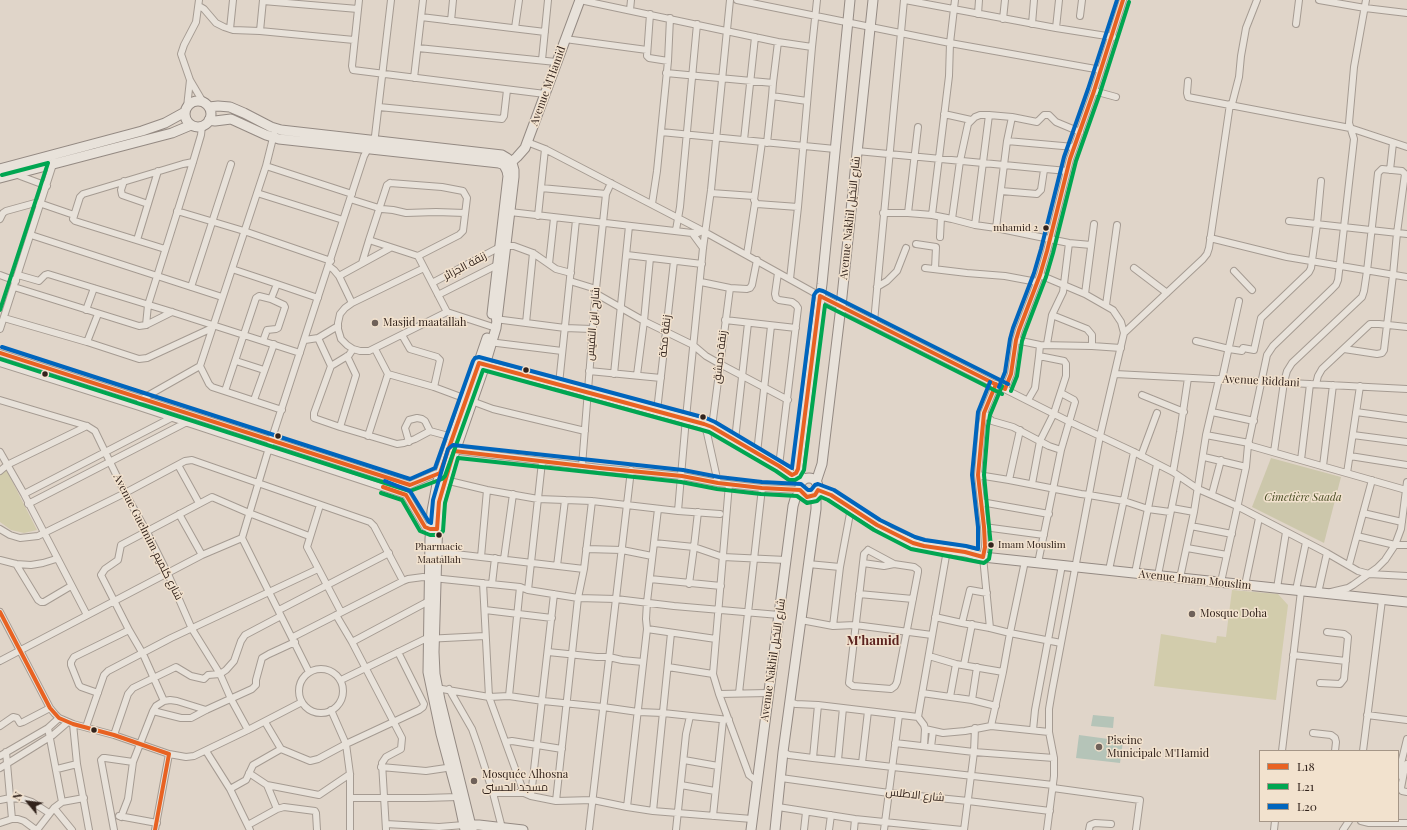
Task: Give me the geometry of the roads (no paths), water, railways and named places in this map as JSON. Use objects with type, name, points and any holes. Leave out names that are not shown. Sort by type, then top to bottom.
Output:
[{"type":"street","points":[[230,29],[233,0]]},
{"type":"street","points":[[359,0],[354,40],[353,70],[545,94]]},
{"type":"street","points":[[309,672],[242,538],[268,450],[330,264],[364,156],[373,140],[376,130],[391,0]]},
{"type":"street","points":[[414,78],[423,0]]},
{"type":"street","points":[[451,21],[453,0]]},
{"type":"street","points":[[516,28],[519,0]]},
{"type":"street","points":[[542,60],[548,0]]},
{"type":"street","points":[[580,0],[778,42],[812,47]]},
{"type":"street","name":"Avenue M'Hamid","points":[[509,165],[522,152],[527,142],[580,0]]},
{"type":"street","points":[[630,10],[631,0]]},
{"type":"street","points":[[678,511],[693,345],[701,282],[705,231],[711,194],[730,0]]},
{"type":"street","points":[[737,0],[950,43],[1101,70]]},
{"type":"street","points":[[790,279],[817,0]]},
{"type":"street","name":"Avenue Nakhil شارع النخيل","points":[[795,472],[820,296],[850,0]]},
{"type":"street","name":"Avenue Nakhil شارع النخيل","points":[[775,830],[783,752],[816,509],[817,488],[822,464],[841,306],[873,0]]},
{"type":"street","points":[[874,322],[904,0],[929,2],[954,9],[1003,19],[1113,36]]},
{"type":"street","points":[[932,216],[949,76],[950,43],[955,0]]},
{"type":"street","points":[[978,14],[979,0]]},
{"type":"street","points":[[1003,19],[1005,0]]},
{"type":"street","points":[[1032,24],[1034,0]]},
{"type":"street","points":[[1056,28],[1059,0]]},
{"type":"street","points":[[1080,16],[1082,0]]},
{"type":"street","points":[[1004,388],[1011,374],[1016,340],[1040,275],[1074,147],[1113,36],[1123,0]]},
{"type":"street","points":[[1124,333],[1203,259],[1209,248],[1231,104],[1240,77],[1241,56],[1246,28],[1257,0]]},
{"type":"street","points":[[1296,24],[1299,0]]},
{"type":"street","points":[[1319,0],[1407,13]]},
{"type":"street","points":[[1221,582],[1246,467],[1248,444],[1269,350],[1336,285],[1340,266],[1354,139],[1350,128],[1350,117],[1354,67],[1366,0]]},
{"type":"street","points":[[260,31],[263,1],[328,3],[358,9]]},
{"type":"street","points":[[199,3],[216,22],[230,29],[354,40]]},
{"type":"street","points":[[146,324],[148,305],[177,210],[201,135],[211,114],[190,80],[181,54],[182,49],[196,22],[199,3]]},
{"type":"street","points":[[650,14],[647,56],[649,58],[668,61]]},
{"type":"street","points":[[421,17],[545,32]]},
{"type":"street","points":[[652,204],[668,61],[670,18]]},
{"type":"street","points":[[676,230],[697,24]]},
{"type":"street","points":[[744,140],[755,37]]},
{"type":"street","points":[[565,39],[647,50]]},
{"type":"street","points":[[747,254],[754,199],[772,96],[778,42]]},
{"type":"street","points":[[418,48],[556,62]]},
{"type":"street","points":[[666,72],[773,83]]},
{"type":"street","points":[[190,80],[186,110],[187,120],[191,125],[196,127],[206,123],[231,118],[274,133],[368,148],[509,165],[514,170],[514,177],[510,212],[502,247]]},
{"type":"street","points":[[1188,81],[1188,97],[1231,104],[1350,128],[1407,147]]},
{"type":"street","points":[[379,107],[502,119],[504,116],[507,90]]},
{"type":"street","points":[[1094,91],[1116,97]]},
{"type":"street","points":[[772,96],[807,101]]},
{"type":"street","points":[[0,178],[175,119],[194,102],[206,105],[230,107],[274,133],[373,140],[502,155],[507,158],[509,165],[502,247],[493,323],[482,364],[451,450],[444,475],[434,529],[432,638]]},
{"type":"street","points":[[944,114],[971,120]]},
{"type":"street","points":[[952,219],[960,161],[966,130],[971,120],[980,115],[989,114],[1037,122],[1044,115],[1049,115],[1056,122],[1080,132]]},
{"type":"street","points":[[975,225],[989,114]]},
{"type":"street","points":[[996,228],[1007,141],[1012,118]]},
{"type":"street","points":[[0,169],[54,159],[172,133],[187,128],[191,125]]},
{"type":"street","points":[[908,213],[918,126]]},
{"type":"street","points":[[660,132],[835,149]]},
{"type":"street","points":[[136,406],[141,399],[200,366],[266,166],[274,133]]},
{"type":"street","points":[[1007,141],[1074,147]]},
{"type":"street","points":[[527,142],[545,149],[705,231],[820,296],[1068,421],[1134,452],[1175,474],[1198,489],[1237,506],[1358,570],[1369,574],[1407,576]]},
{"type":"street","points":[[1390,170],[1393,143]]},
{"type":"street","points":[[538,216],[545,149]]},
{"type":"street","points":[[857,151],[938,160],[1067,171]]},
{"type":"street","points":[[0,329],[47,186],[54,159]]},
{"type":"street","points":[[165,250],[75,221],[73,219],[74,215],[80,197],[84,194],[158,171],[193,162]]},
{"type":"street","points":[[191,287],[231,164]]},
{"type":"street","points":[[266,166],[351,196],[379,208],[406,213],[465,213]]},
{"type":"street","points":[[1274,452],[1284,382],[1287,371],[1292,363],[1362,298],[1368,270],[1378,173],[1382,169],[1401,170],[1404,171],[1405,174],[1384,350],[1382,353],[1377,354],[1344,349]]},
{"type":"street","points":[[1001,191],[1032,194],[1039,193],[1044,170]]},
{"type":"street","points":[[137,240],[158,171]]},
{"type":"street","points":[[15,174],[47,186]]},
{"type":"street","points":[[124,181],[121,190],[122,195],[148,204]]},
{"type":"street","points":[[1196,341],[1242,351],[1243,348],[1254,350],[1261,318],[1308,272],[1312,261],[1321,181]]},
{"type":"street","points":[[362,263],[369,240],[379,208],[387,185],[391,183],[461,190],[466,195],[463,229],[459,235],[418,256],[369,240]]},
{"type":"street","name":"شارح ابن النفيس","points":[[582,466],[592,329],[606,194],[611,183]]},
{"type":"street","points":[[541,188],[606,194]]},
{"type":"street","points":[[257,193],[343,220]]},
{"type":"street","points":[[711,194],[754,199]]},
{"type":"street","points":[[754,199],[757,204],[798,207]]},
{"type":"street","points":[[1,215],[6,211],[35,203],[74,215]]},
{"type":"street","points":[[177,210],[244,231],[330,264],[339,276],[352,303]]},
{"type":"street","points":[[510,212],[692,233],[705,231]]},
{"type":"street","points":[[883,213],[908,213],[942,217],[975,225],[1091,246]]},
{"type":"street","points":[[940,236],[942,217]]},
{"type":"street","points":[[549,264],[554,218]]},
{"type":"street","points":[[559,384],[576,220]]},
{"type":"street","points":[[1289,221],[1407,234]]},
{"type":"street","points":[[1085,294],[1094,224]]},
{"type":"street","points":[[1106,305],[1118,225]]},
{"type":"street","points":[[614,374],[629,226]]},
{"type":"street","points":[[692,233],[703,248]]},
{"type":"street","points":[[31,235],[222,297]]},
{"type":"street","points":[[1210,238],[1257,250],[1312,261],[1407,276]]},
{"type":"street","points":[[1047,344],[1052,315],[1063,292],[1069,243]]},
{"type":"street","points":[[916,244],[936,246],[935,268]]},
{"type":"street","points":[[502,247],[514,246],[533,253],[560,271],[571,273]]},
{"type":"street","name":"زنقة الجزائر","points":[[432,283],[502,247]]},
{"type":"street","points":[[339,276],[390,248]]},
{"type":"street","points":[[877,287],[887,281],[897,271],[906,248]]},
{"type":"street","points":[[526,323],[533,253]]},
{"type":"street","points":[[627,255],[702,264]]},
{"type":"street","points":[[418,256],[447,312]]},
{"type":"street","points":[[637,375],[650,258]]},
{"type":"street","points":[[701,282],[730,288],[750,288],[754,278],[757,260]]},
{"type":"street","name":"زنقة مكة","points":[[657,411],[674,261]]},
{"type":"street","name":"زنقة الجزائر","points":[[438,295],[500,263]]},
{"type":"street","points":[[424,268],[352,303],[342,311],[339,317],[338,326],[341,339],[347,346],[353,349],[365,351],[375,349],[447,312],[493,323],[526,323],[565,328],[592,329]]},
{"type":"street","points":[[925,268],[1005,276],[1037,282]]},
{"type":"street","points":[[1134,268],[1167,293]]},
{"type":"street","points":[[232,269],[318,298]]},
{"type":"street","points":[[1234,271],[1252,290]]},
{"type":"street","points":[[778,273],[775,294],[776,298],[796,305],[798,308],[780,466]]},
{"type":"street","points":[[0,275],[39,281],[45,274],[48,274],[172,312],[213,327],[244,335],[300,353]]},
{"type":"street","points":[[1040,275],[1085,294],[1106,305],[1118,316],[1124,333],[1100,436],[1052,691],[1049,732],[1054,758],[1053,787],[1047,830]]},
{"type":"street","points":[[570,281],[596,291],[644,321],[693,345],[706,356],[742,377],[788,400]]},
{"type":"street","points":[[271,299],[277,284]]},
{"type":"street","points":[[14,288],[139,326],[172,312]]},
{"type":"street","points":[[86,310],[94,288]]},
{"type":"street","name":"زنقة دمشق","points":[[708,426],[720,364],[730,288]]},
{"type":"street","points":[[226,391],[256,298],[259,296],[271,299],[284,305],[285,307],[278,328],[276,330],[267,330],[263,341]]},
{"type":"street","points":[[1180,578],[1194,512],[1204,456],[1206,435],[1230,349],[1239,301]]},
{"type":"street","points":[[0,304],[8,306]]},
{"type":"street","points":[[87,342],[98,314]]},
{"type":"street","points":[[1052,315],[1087,329],[1092,335],[1092,346]]},
{"type":"street","points":[[4,318],[139,359],[144,359],[213,327]]},
{"type":"street","points":[[725,320],[796,328]]},
{"type":"street","points":[[735,440],[748,323]]},
{"type":"street","points":[[1300,460],[1313,384],[1320,372],[1370,324],[1387,324],[1407,327]]},
{"type":"street","points":[[305,340],[318,338],[338,326]]},
{"type":"street","points":[[757,453],[771,326]]},
{"type":"street","points":[[402,335],[410,349],[437,357],[440,360],[434,387]]},
{"type":"street","points":[[318,338],[331,366]]},
{"type":"street","points":[[1016,340],[1040,345],[1047,344],[1120,348]]},
{"type":"street","points":[[489,342],[562,351]]},
{"type":"street","points":[[254,400],[274,344]]},
{"type":"street","points":[[1028,400],[1035,388],[1040,345]]},
{"type":"street","points":[[353,349],[347,356],[331,366],[314,416],[317,420],[396,444],[409,442],[430,431],[452,437]]},
{"type":"street","points":[[368,436],[388,374],[375,349]]},
{"type":"street","points":[[0,353],[410,485],[444,475],[487,490],[538,499],[592,501],[658,509],[720,514]]},
{"type":"street","points":[[340,427],[356,375],[347,356]]},
{"type":"street","points":[[1032,484],[1040,441],[1054,413],[1066,376],[1066,364],[1064,361],[1039,356]]},
{"type":"street","points":[[236,361],[264,370]]},
{"type":"street","points":[[0,363],[406,495],[425,527],[434,529]]},
{"type":"street","points":[[451,450],[542,462],[682,476],[718,483],[762,488],[801,486],[810,478],[817,488],[809,497],[805,496],[801,486],[795,472],[780,466],[708,426],[686,418],[482,364]]},
{"type":"street","points":[[200,366],[210,386],[282,410]]},
{"type":"street","points":[[589,371],[661,378]]},
{"type":"street","points":[[388,374],[434,387],[493,409],[585,430]]},
{"type":"street","name":"Avenue Riddani","points":[[1115,374],[1360,386],[1407,390]]},
{"type":"street","points":[[1158,576],[1170,512],[1188,378]]},
{"type":"street","points":[[990,628],[983,557],[985,547],[982,502],[978,476],[984,413],[996,384]]},
{"type":"street","points":[[1324,466],[1333,385]]},
{"type":"street","points":[[1347,473],[1360,386]]},
{"type":"street","points":[[1038,563],[1061,450],[1074,400],[1061,393]]},
{"type":"street","points":[[1142,395],[1184,412]]},
{"type":"street","points":[[0,400],[87,426]]},
{"type":"street","points":[[451,450],[452,437],[469,400]]},
{"type":"street","points":[[24,494],[172,418],[180,411]]},
{"type":"street","points":[[1212,412],[1254,421]]},
{"type":"street","points":[[1356,412],[1407,419]]},
{"type":"street","points":[[984,413],[992,421],[1013,427],[1049,446],[1061,450]]},
{"type":"street","points":[[1141,456],[1157,413]]},
{"type":"street","points":[[28,504],[194,416]]},
{"type":"street","points":[[409,442],[405,428],[409,420],[418,418],[422,419],[427,424],[430,431]]},
{"type":"street","points":[[0,471],[7,465],[87,426]]},
{"type":"street","name":"Avenue Guelmim شارع كلميم","points":[[87,426],[95,431],[125,493],[168,574],[192,629],[220,674],[231,699],[248,730]]},
{"type":"street","points":[[708,426],[708,433],[718,483]]},
{"type":"street","points":[[1009,480],[1020,430]]},
{"type":"street","points":[[1206,435],[1248,444],[1406,490]]},
{"type":"street","points":[[1353,435],[1407,442]]},
{"type":"street","points":[[0,452],[24,494],[56,559],[87,615]]},
{"type":"street","points":[[1110,570],[1134,452]]},
{"type":"street","points":[[1204,456],[1246,467]]},
{"type":"street","points":[[1350,456],[1407,465]]},
{"type":"street","points":[[0,529],[10,535],[20,538],[29,538],[44,534],[178,465],[188,460],[192,460],[370,522],[374,526],[389,553],[402,581]]},
{"type":"street","points":[[1212,494],[1220,460]]},
{"type":"street","points":[[528,590],[542,462]]},
{"type":"street","points":[[1135,573],[1157,464]]},
{"type":"street","points":[[178,465],[199,503]]},
{"type":"street","points":[[589,830],[631,470]]},
{"type":"street","points":[[978,476],[1009,480],[1124,501],[1148,509],[1170,512]]},
{"type":"street","points":[[1349,565],[1372,480]]},
{"type":"street","points":[[1327,553],[1322,593],[1348,588],[1377,568],[1395,545],[1406,502],[1407,482]]},
{"type":"street","points":[[729,484],[713,674],[726,720],[749,775],[754,779],[757,778]]},
{"type":"street","points":[[406,495],[410,485]]},
{"type":"street","name":"Avenue Nakhil شارع النخيل","points":[[751,830],[793,506],[801,486]]},
{"type":"street","points":[[739,693],[762,488]]},
{"type":"street","name":"Avenue Imam Mouslim","points":[[817,488],[899,537],[924,546],[966,552],[983,557],[1407,602]]},
{"type":"street","points":[[481,557],[487,490]]},
{"type":"street","points":[[504,559],[513,494]]},
{"type":"street","points":[[164,701],[154,677],[102,578],[102,572],[118,560],[121,545],[210,497],[215,497],[249,513],[309,536]]},
{"type":"street","points":[[557,566],[565,500]]},
{"type":"street","points":[[556,800],[578,598],[584,569],[592,501]]},
{"type":"street","points":[[982,502],[1049,514]]},
{"type":"street","points":[[320,505],[309,536],[307,547],[328,586],[352,642],[402,738],[402,746],[397,752],[383,760],[382,767],[386,827],[468,828],[479,825],[523,830]]},
{"type":"street","points":[[833,626],[840,568],[851,508]]},
{"type":"street","points":[[1170,512],[1172,508],[1194,512]]},
{"type":"street","points":[[627,807],[647,629],[647,602],[658,509]]},
{"type":"street","points":[[689,584],[698,512]]},
{"type":"street","points":[[1363,513],[1402,522]]},
{"type":"street","points":[[179,514],[202,555]]},
{"type":"street","points":[[1245,585],[1259,518]]},
{"type":"street","points":[[1191,526],[1232,534]]},
{"type":"street","points":[[984,528],[1044,535]]},
{"type":"street","points":[[434,529],[438,552],[429,602],[435,667],[434,687],[468,828]]},
{"type":"street","points":[[1277,588],[1286,532]]},
{"type":"street","points":[[1357,536],[1395,545],[1407,545]]},
{"type":"street","points":[[0,661],[202,555],[242,538]]},
{"type":"street","points":[[1282,750],[1293,655],[1298,591],[1306,542]]},
{"type":"street","points":[[654,543],[694,547],[723,557],[786,560]]},
{"type":"street","points":[[1187,548],[1227,555]]},
{"type":"street","points":[[586,549],[622,550],[652,556]]},
{"type":"street","points":[[868,550],[894,564],[914,567],[918,570],[895,686],[890,689],[850,685],[849,679],[863,563],[864,554],[868,550]]},
{"type":"street","points":[[924,746],[924,725],[918,717],[947,550]]},
{"type":"street","points":[[438,552],[584,569]]},
{"type":"street","points":[[114,735],[130,690],[133,688],[176,667],[192,676],[204,679],[208,675],[220,674],[234,661],[241,641],[245,635],[280,613],[389,553]]},
{"type":"street","points":[[492,584],[495,558]]},
{"type":"street","points":[[0,560],[16,564],[37,565],[56,559]]},
{"type":"street","points":[[992,726],[1025,561]]},
{"type":"street","points":[[863,563],[884,566],[894,564]]},
{"type":"street","points":[[16,564],[38,600],[41,602],[44,602],[71,586]]},
{"type":"street","points":[[808,564],[840,568]]},
{"type":"street","points":[[1033,730],[1035,710],[1062,565]]},
{"type":"street","points":[[86,727],[105,673],[192,629],[318,569]]},
{"type":"street","points":[[153,711],[186,719],[191,718],[252,689],[256,685],[262,658],[339,614],[402,581],[414,577],[433,577],[520,587],[528,590],[578,598],[616,599],[674,606],[779,615]]},
{"type":"street","points":[[650,579],[721,586]]},
{"type":"street","points":[[483,583],[489,697],[524,792]]},
{"type":"street","points":[[509,696],[520,587]]},
{"type":"street","points":[[962,623],[970,590],[987,593]]},
{"type":"street","points":[[531,796],[554,594]]},
{"type":"street","points":[[859,594],[913,599]]},
{"type":"street","points":[[1363,750],[1382,600]]},
{"type":"street","points":[[352,642],[429,602]]},
{"type":"street","points":[[485,610],[552,618]]},
{"type":"street","points":[[1,615],[50,708],[60,718],[70,723],[114,735],[168,754],[186,757],[194,756],[265,722],[302,702]]},
{"type":"street","points":[[935,616],[1061,643]]},
{"type":"street","points":[[801,620],[833,626],[855,625],[932,635]]},
{"type":"street","points":[[964,665],[972,624]]},
{"type":"street","points":[[647,629],[716,639]]},
{"type":"street","points":[[98,693],[78,685],[71,665],[72,659],[129,630]]},
{"type":"street","points":[[1320,683],[1340,684],[1344,679],[1348,639],[1347,635],[1327,632]]},
{"type":"street","points":[[653,811],[671,633]]},
{"type":"street","points":[[341,680],[417,642],[432,638],[485,636]]},
{"type":"street","points":[[265,722],[281,749],[310,761],[318,759],[346,744],[419,710],[424,707],[424,704],[398,652]]},
{"type":"street","points":[[548,652],[609,657],[643,662]]},
{"type":"street","points":[[1293,655],[1346,661]]},
{"type":"street","points":[[929,656],[956,664],[1003,672]]},
{"type":"street","points":[[950,697],[956,664]]},
{"type":"street","points":[[668,667],[713,674]]},
{"type":"street","points":[[972,700],[978,667]]},
{"type":"street","points":[[317,669],[324,669],[331,671],[341,680],[343,694],[341,701],[338,706],[326,713],[312,712],[306,708],[299,696],[301,682],[309,672],[317,669]]},
{"type":"street","points":[[434,687],[489,697],[509,696],[638,712],[663,713],[726,720]]},
{"type":"street","points":[[449,689],[472,730],[493,793],[502,828]]},
{"type":"street","points":[[719,694],[768,693]]},
{"type":"street","points":[[922,694],[972,700],[996,706]]},
{"type":"street","points":[[121,817],[128,799],[133,762],[156,706],[164,701],[170,700],[206,710]]},
{"type":"street","points":[[790,702],[796,704],[818,705],[918,717]]},
{"type":"street","points":[[813,758],[818,705]]},
{"type":"street","points":[[0,726],[15,717],[20,723],[23,722],[50,708]]},
{"type":"street","points":[[838,760],[843,708]]},
{"type":"street","points":[[331,710],[346,744],[350,774],[350,830]]},
{"type":"street","points":[[862,763],[868,711]]},
{"type":"street","points":[[884,830],[899,715]]},
{"type":"street","points":[[1367,715],[1407,720]]},
{"type":"street","points":[[676,830],[686,734],[690,716]]},
{"type":"street","points":[[0,756],[48,728],[60,718]]},
{"type":"street","points":[[713,816],[718,766],[726,720]]},
{"type":"street","points":[[0,768],[70,723]]},
{"type":"street","points":[[70,723],[89,830]]},
{"type":"street","points":[[925,730],[947,732],[965,731],[992,726],[1049,732]]},
{"type":"street","points":[[48,728],[57,769],[62,802]]},
{"type":"street","points":[[778,807],[855,819],[963,830],[974,752],[975,728]]},
{"type":"street","points":[[931,747],[933,731]]},
{"type":"street","points":[[1313,734],[1331,735],[1336,742],[1335,750]]},
{"type":"street","points":[[1399,772],[1407,739]]},
{"type":"street","points":[[506,742],[512,741],[562,749]]},
{"type":"street","points":[[895,742],[974,752],[1054,758]]},
{"type":"street","points":[[230,789],[246,780],[253,765],[281,749]]},
{"type":"street","points":[[206,750],[230,789],[249,828],[277,809],[284,807],[315,811],[317,830]]},
{"type":"street","points":[[6,752],[12,819]]},
{"type":"street","points":[[783,752],[789,755],[971,776],[1140,800],[1136,830]]},
{"type":"street","points":[[111,812],[121,817],[156,827],[168,754]]},
{"type":"street","points":[[114,830],[101,760],[102,758],[105,758],[133,762]]},
{"type":"street","points":[[684,760],[718,766]]},
{"type":"street","points":[[57,769],[77,764]]},
{"type":"street","points":[[1407,764],[1405,767],[1401,788],[1402,791],[1407,792]]},
{"type":"street","points":[[382,767],[426,771],[453,767]]},
{"type":"street","points":[[249,773],[267,785],[319,794],[350,774]]},
{"type":"street","name":"شارع الاطلس","points":[[781,778],[889,793],[1050,811]]},
{"type":"street","points":[[267,785],[277,809]]},
{"type":"street","points":[[681,786],[715,790]]},
{"type":"street","points":[[493,793],[524,792],[531,796],[556,800],[593,800],[653,811],[752,819]]},
{"type":"street","points":[[351,798],[461,796]]},
{"type":"street","points":[[0,800],[10,798],[32,802],[51,811],[72,830]]},
{"type":"street","points":[[0,823],[12,819],[22,820],[36,830],[51,811],[62,802],[84,798]]},
{"type":"street","points":[[804,830],[806,812]]},
{"type":"street","points":[[829,830],[831,815]]},
{"type":"street","points":[[854,830],[855,819]]},
{"type":"street","points":[[1366,822],[1407,823]]},
{"type":"street","points":[[1089,830],[1090,825],[1095,823],[1111,824]]},
{"type":"place","name":"mhamid 2","points":[[1046,228]]},
{"type":"place","name":"Masjid maatallah","points":[[375,323]]},
{"type":"place","name":"Pharmacie Maatallah","points":[[439,535]]},
{"type":"place","name":"Imam Mouslim","points":[[991,545]]},
{"type":"place","name":"Mosque Doha","points":[[1192,614]]},
{"type":"place","name":"Piscine Municipale M'Hamid","points":[[1099,747]]},
{"type":"place","name":"Mosquée Alhosna مسجد الحسنى","points":[[474,781]]},
{"type":"district","name":"M'hamid","points":[[873,641]]},
{"type":"park label","name":"Cimetière Saada","points":[[1303,498]]}]
